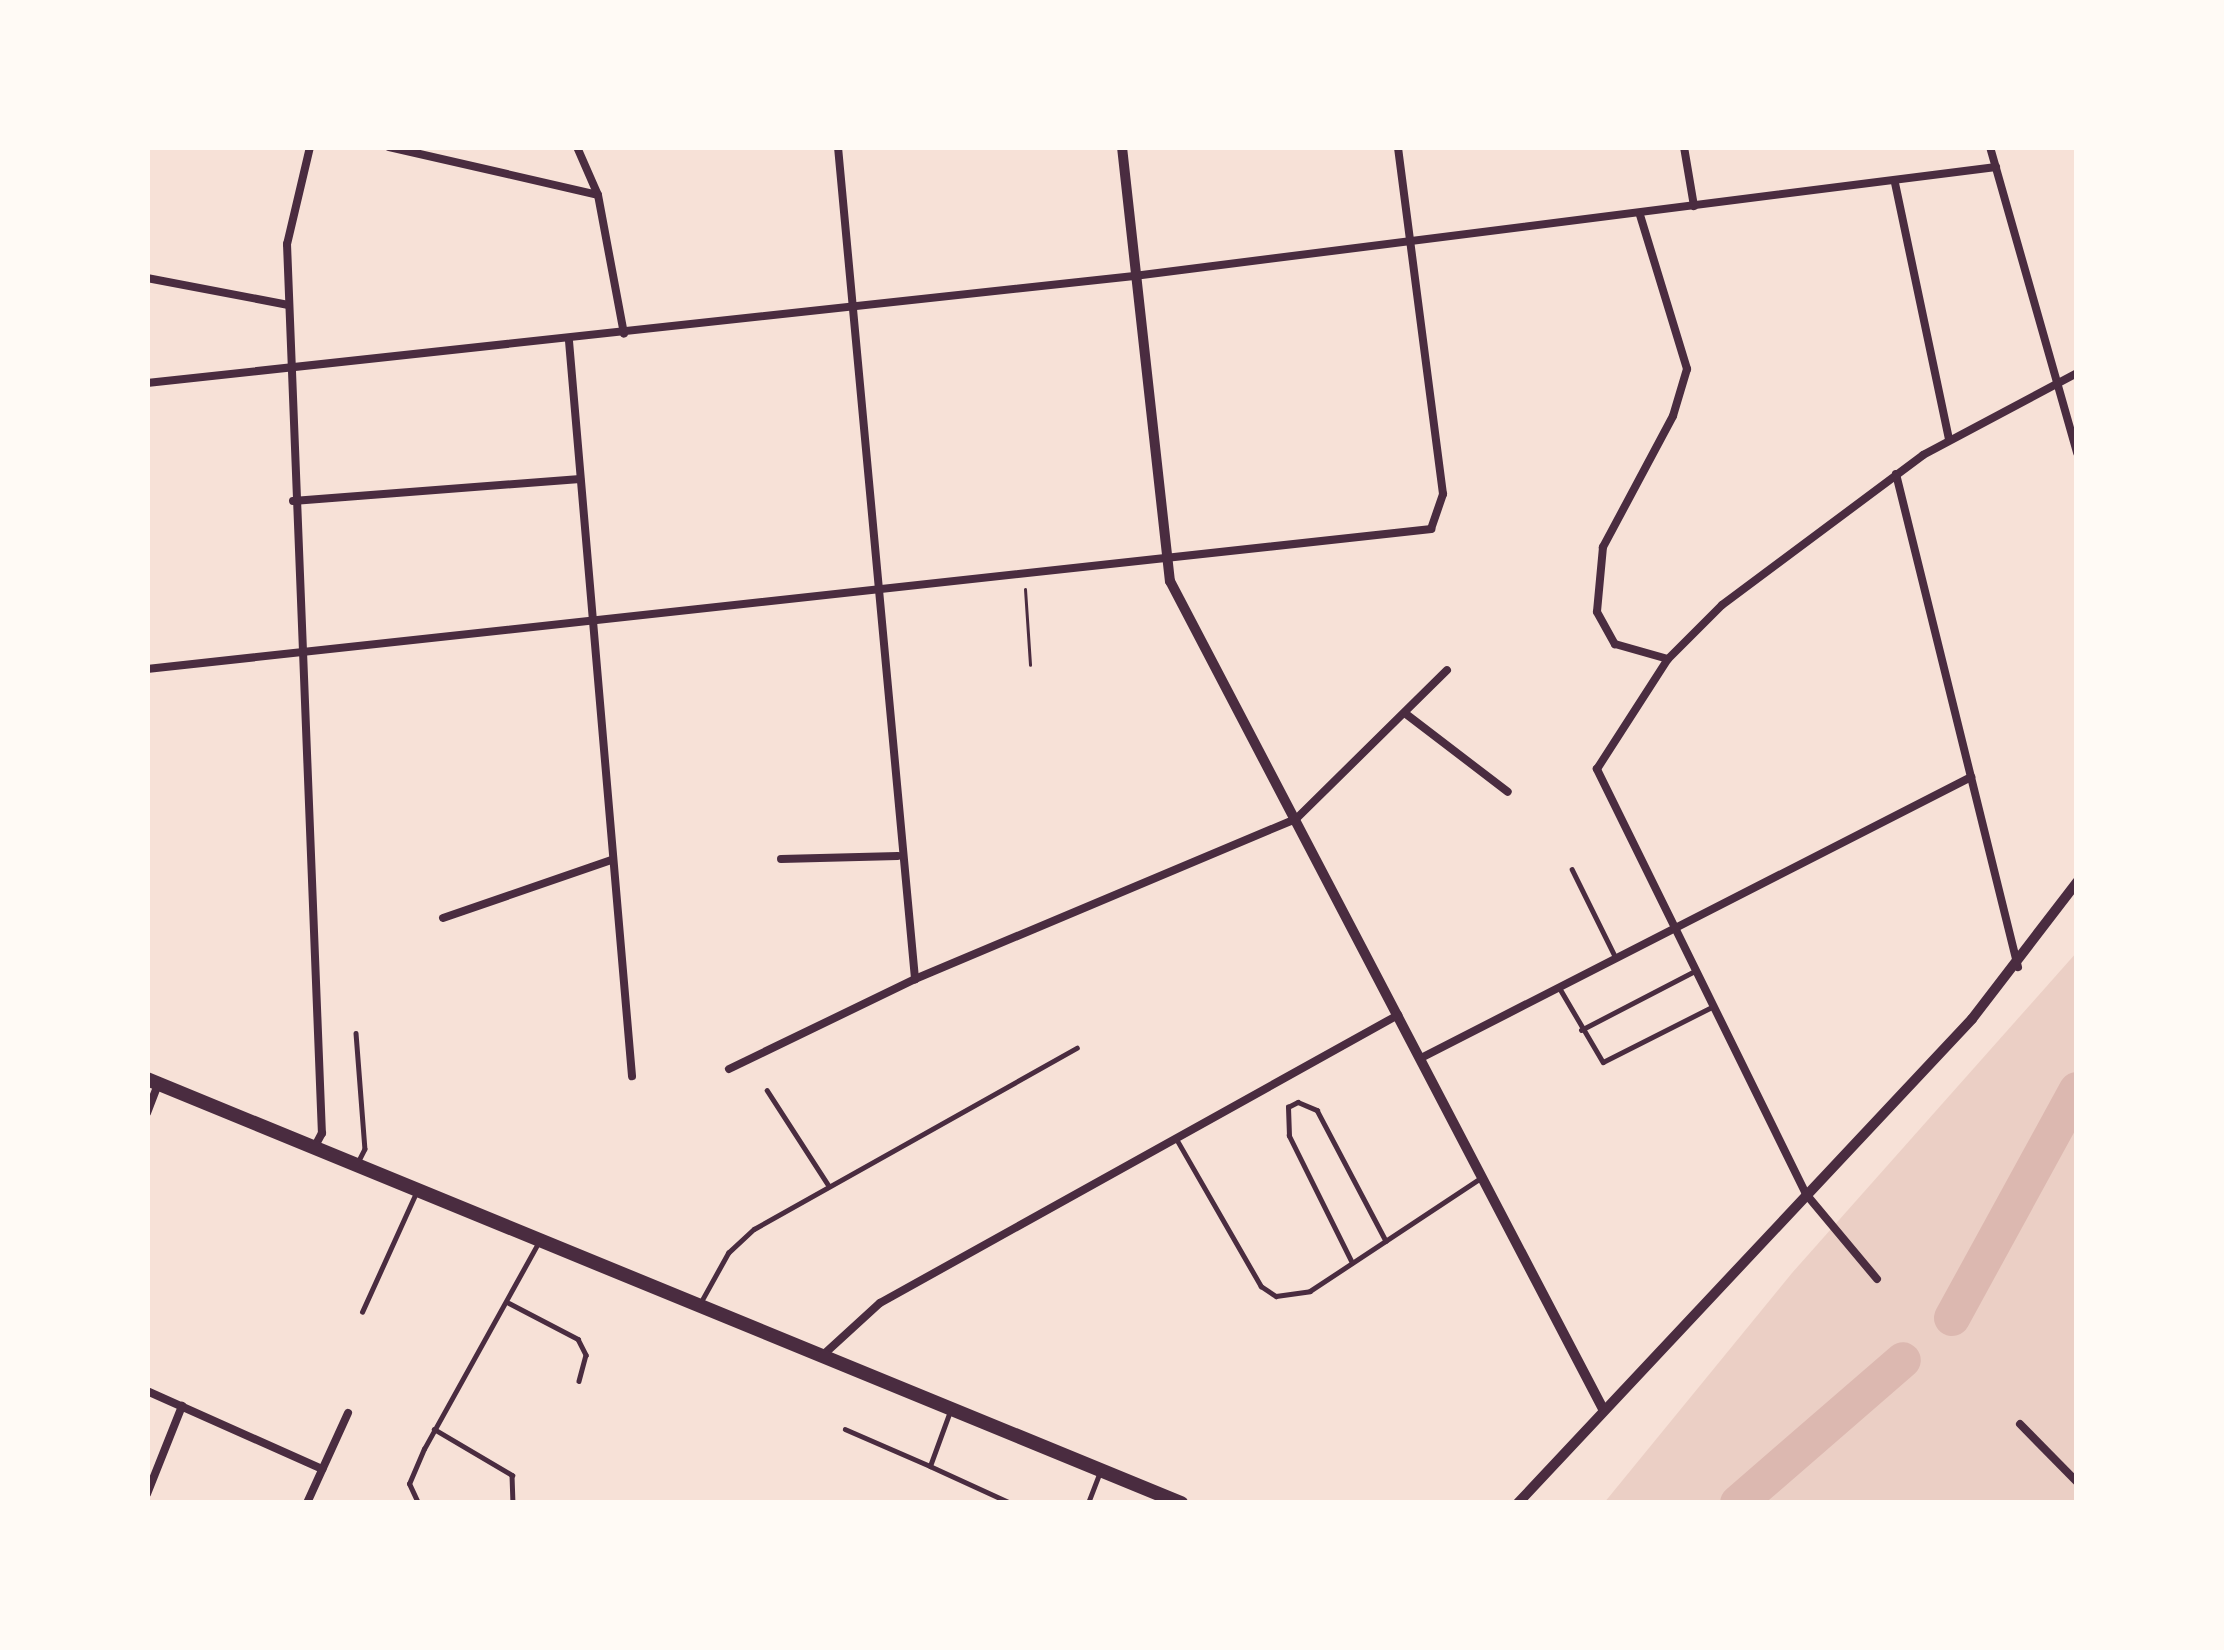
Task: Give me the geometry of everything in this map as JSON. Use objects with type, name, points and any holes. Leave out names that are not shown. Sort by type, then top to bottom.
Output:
[{"type":"main road","points":[[153,1082],[1181,1503]]},
{"type":"street","points":[[310,147],[290,212],[288,371],[322,1132],[315,1148]]},
{"type":"street","points":[[389,147],[598,195]]},
{"type":"street","points":[[577,147],[598,195],[624,334]]},
{"type":"street","points":[[838,147],[898,856],[914,979]]},
{"type":"street","points":[[1122,147],[1163,561],[1604,1409]]},
{"type":"street","points":[[147,669],[1418,533],[1440,521],[1443,494],[1397,147]]},
{"type":"street","points":[[1684,147],[1694,206]]},
{"type":"street","points":[[1990,147],[2077,453]]},
{"type":"street","points":[[147,383],[569,341],[1134,276],[1996,167]]},
{"type":"street","points":[[1895,183],[1949,439]]},
{"type":"street","points":[[1640,215],[1687,369],[1673,416],[1604,547],[1597,612],[1616,644],[1668,659]]},
{"type":"street","points":[[147,278],[288,305]]},
{"type":"street","points":[[569,341],[632,1076]]},
{"type":"street","points":[[1877,1280],[1806,1194],[1597,769],[1668,659],[1722,605],[1896,473],[1949,439],[2077,373]]},
{"type":"street","points":[[1896,473],[2018,967]]},
{"type":"street","points":[[293,501],[580,479]]},
{"type":"street","points":[[729,1069],[914,979],[1296,818],[1447,670]]},
{"type":"street","points":[[1406,714],[1508,792]]},
{"type":"street","points":[[1421,1058],[1971,778]]},
{"type":"street","points":[[781,859],[898,856]]},
{"type":"street","points":[[443,919],[612,860]]},
{"type":"street","points":[[1518,1503],[2018,967],[2077,882]]},
{"type":"street","points":[[822,1356],[880,1303],[1399,1015]]},
{"type":"street","points":[[147,1113],[153,1082]]},
{"type":"street","points":[[147,1391],[322,1469]]},
{"type":"street","points":[[147,1493],[182,1406]]},
{"type":"street","points":[[307,1503],[348,1413]]},
{"type":"street","points":[[2020,1424],[2077,1482]]},
{"type":"lane","points":[[1572,869],[1616,958]]},
{"type":"lane","points":[[1581,1030],[1694,971]]},
{"type":"lane","points":[[1559,987],[1599,1060],[1610,1061],[1712,1007]]},
{"type":"lane","points":[[356,1033],[365,1149],[357,1165]]},
{"type":"lane","points":[[699,1305],[739,1242],[1077,1048]]},
{"type":"lane","points":[[767,1090],[830,1186]]},
{"type":"lane","points":[[1352,1263],[1289,1136],[1288,1107],[1298,1102],[1317,1110],[1386,1240]]},
{"type":"lane","points":[[1176,1138],[1261,1286],[1292,1297],[1483,1177]]},
{"type":"lane","points":[[362,1312],[418,1190]]},
{"type":"lane","points":[[418,1503],[409,1484],[539,1240]]},
{"type":"lane","points":[[509,1303],[578,1339],[586,1355],[579,1381]]},
{"type":"lane","points":[[929,1466],[950,1408]]},
{"type":"lane","points":[[434,1430],[512,1475],[513,1503]]},
{"type":"lane","points":[[845,1430],[1011,1503]]},
{"type":"lane","points":[[1088,1503],[1101,1470]]},
{"type":"path","points":[[1024,576],[1030,665]]},
{"type":"shaded area","points":[[2077,952],[2077,1503],[1604,1503],[1792,1273]]},
{"type":"waterway","points":[[1952,1318],[2077,1090]]},
{"type":"waterway","points":[[1738,1503],[1903,1360]]}]
